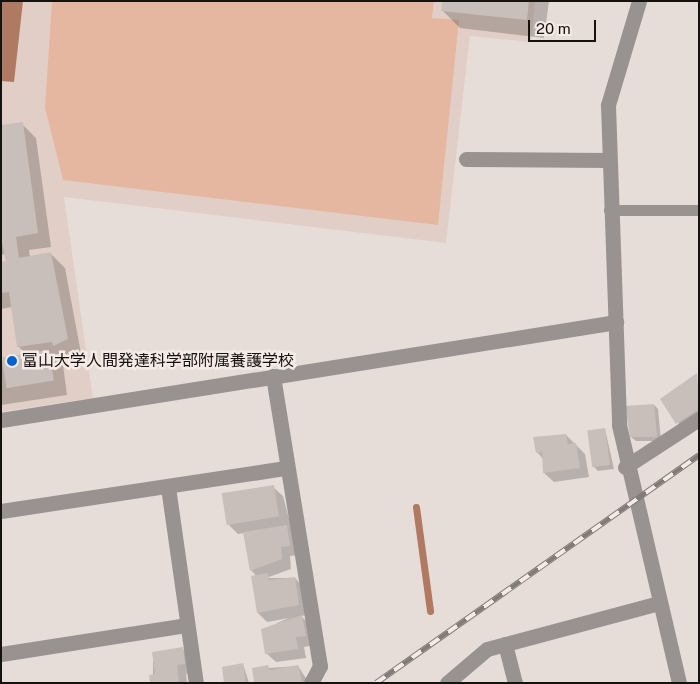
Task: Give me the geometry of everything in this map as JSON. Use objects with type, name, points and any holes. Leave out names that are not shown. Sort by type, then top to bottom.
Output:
[{"type":"street","points":[[639,1],[608,105],[609,210],[616,322],[618,425],[625,467],[679,683]]},
{"type":"street","points":[[466,159],[609,160]]},
{"type":"street","points":[[1,420],[616,322]]},
{"type":"street","points":[[273,376],[286,468],[320,666],[311,683]]},
{"type":"street","points":[[625,467],[699,419]]},
{"type":"street","points":[[1,510],[168,488],[286,468]]},
{"type":"street","points":[[168,488],[186,625],[196,683]]},
{"type":"street","points":[[447,683],[487,649],[659,603]]},
{"type":"street","points":[[1,654],[186,625]]},
{"type":"street","points":[[505,644],[515,683]]},
{"type":"lane","points":[[609,210],[699,210]]},
{"type":"shaded area","points":[[1,1],[535,1],[531,42],[470,36],[446,243],[64,197],[93,398],[1,412]]},
{"type":"shaded area","points":[[1,1],[23,1],[14,82],[1,81]]},
{"type":"shaded area","points":[[52,1],[434,1],[432,18],[459,20],[438,225],[63,180],[45,108]]},
{"type":"building","points":[[442,1],[529,1],[527,20],[441,11]]},
{"type":"building","points":[[23,122],[38,233],[16,237],[19,258],[51,252],[68,339],[53,346],[52,342],[17,347],[9,292],[1,293],[1,262],[6,261],[1,239],[1,125]]},
{"type":"building","points":[[49,350],[54,381],[6,388],[2,358]]},
{"type":"building","points":[[697,373],[699,409],[676,424],[660,399]]},
{"type":"building","points":[[654,404],[657,437],[630,437],[625,406]]},
{"type":"building","points":[[605,428],[610,465],[592,467],[587,431]]},
{"type":"building","points":[[566,434],[568,444],[576,443],[580,468],[543,473],[542,452],[536,453],[533,437]]},
{"type":"building","points":[[274,485],[279,517],[227,525],[222,493]]},
{"type":"building","points":[[287,525],[290,546],[281,547],[282,559],[250,571],[243,532]]},
{"type":"building","points":[[268,573],[268,580],[295,577],[299,605],[257,613],[251,576]]},
{"type":"building","points":[[302,615],[306,636],[296,637],[298,649],[265,654],[261,629]]},
{"type":"building","points":[[183,647],[185,664],[177,665],[179,683],[150,683],[149,675],[155,674],[152,652]]},
{"type":"building","points":[[243,663],[246,683],[224,683],[222,667]]},
{"type":"building","points":[[268,665],[270,670],[298,665],[302,682],[254,683],[252,668]]},
{"type":"waterway","points":[[416,507],[430,611]]},
{"type":"railway","points":[[376,683],[699,455]]},
{"type":"place","name":"富山大学人間発達科学部附属養護学校","points":[[12,361]]}]
